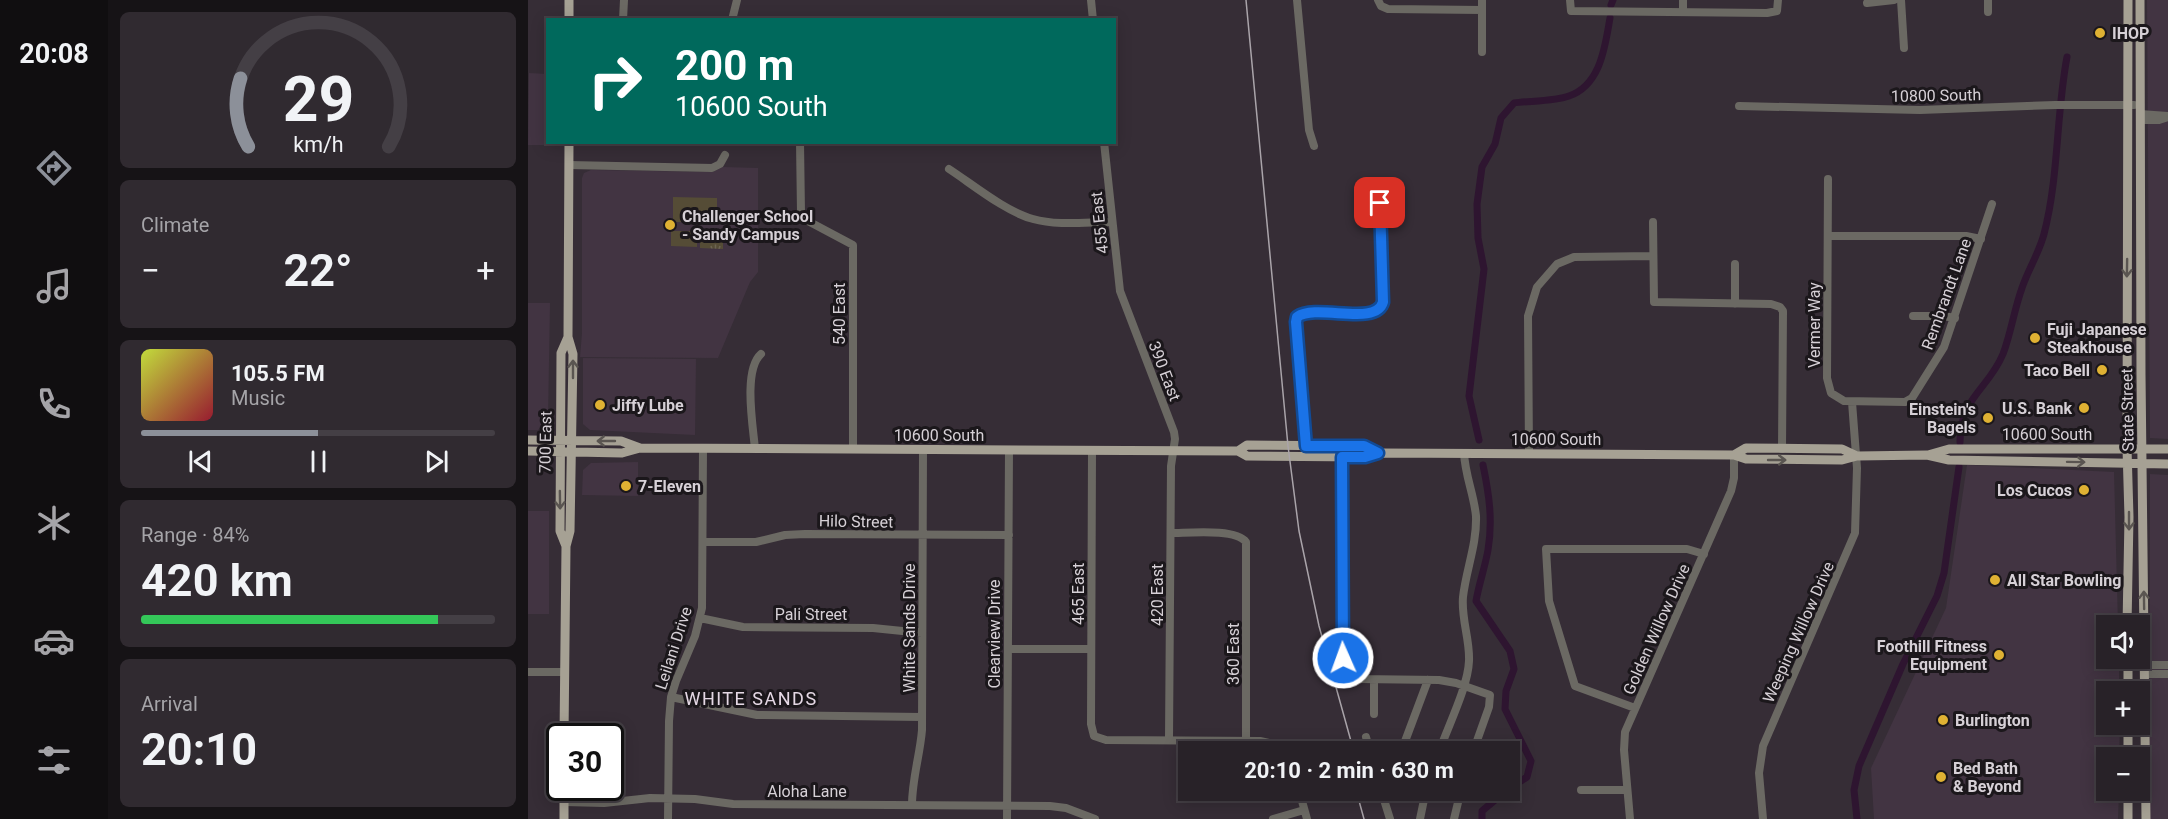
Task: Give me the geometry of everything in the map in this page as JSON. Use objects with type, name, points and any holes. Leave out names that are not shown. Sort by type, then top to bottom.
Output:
[{"type":"main road","points":[[569,0],[569,18]]},
{"type":"main road","name":"State Street","points":[[2127,615],[2128,155],[2131,105],[2128,0]]},
{"type":"main road","name":"State Street","points":[[2140,0],[2143,615]]},
{"type":"main road","points":[[2131,105],[2135,117],[2140,117]]},
{"type":"main road","name":"700 East","points":[[564,723],[566,546],[570,531],[573,354],[568,337],[569,144]]},
{"type":"main road","points":[[2128,155],[2135,163],[2135,237],[2141,264]]},
{"type":"main road","name":"700 East","points":[[566,546],[560,531],[560,440],[561,353],[568,337]]},
{"type":"main road","name":"10600 South","points":[[528,440],[621,441],[640,448]]},
{"type":"main road","name":"10600 South","points":[[1238,452],[1247,445],[1364,446],[1378,453]]},
{"type":"main road","name":"10600 South","points":[[528,452],[622,453],[640,448],[853,449],[1238,452],[1247,456],[1342,457],[1365,457],[1378,453],[1734,455],[1746,459],[1809,460],[1842,460],[1857,456],[1927,455],[1949,460],[2168,464]]},
{"type":"main road","name":"10600 South","points":[[1734,455],[1746,448],[1842,449],[1857,456]]},
{"type":"main road","name":"10600 South","points":[[1927,455],[1949,449],[2168,449]]},
{"type":"main road","points":[[1963,460],[1975,455],[2005,455],[2010,449]]},
{"type":"main road","name":"State Street","points":[[2144,669],[2146,819]]},
{"type":"main road","points":[[2128,801],[2128,819]]},
{"type":"main road","points":[[564,802],[564,819]]},
{"type":"street","points":[[623,18],[624,0]]},
{"type":"street","points":[[732,18],[737,0]]},
{"type":"street","points":[[1091,0],[1093,18]]},
{"type":"street","points":[[1297,0],[1310,130],[1314,146]]},
{"type":"street","points":[[1482,0],[1482,52]]},
{"type":"street","points":[[1570,0],[1571,11],[1683,12],[1772,12],[1777,11],[1778,0]]},
{"type":"street","points":[[1683,0],[1683,12]]},
{"type":"street","points":[[1867,3],[1894,0]]},
{"type":"street","points":[[1901,0],[1904,48]]},
{"type":"street","points":[[1988,0],[1988,12]]},
{"type":"street","points":[[1379,3],[1388,9],[1482,10]]},
{"type":"street","name":"10800 South","points":[[1739,106],[1920,110],[2055,105],[2131,105]]},
{"type":"street","points":[[2140,117],[2159,120],[2168,116]]},
{"type":"street","name":"540 East","points":[[800,144],[800,209],[806,220],[853,245],[853,449]]},
{"type":"street","name":"455 East","points":[[1104,144],[1118,280],[1123,301]]},
{"type":"street","points":[[569,165],[712,168],[720,164],[725,155]]},
{"type":"street","points":[[949,169],[1015,212],[1032,219],[1051,222],[1112,222]]},
{"type":"street","name":"Vermer Way","points":[[1828,179],[1827,378],[1831,393],[1837,398],[1852,402]]},
{"type":"street","points":[[1306,446],[1296,341],[1297,317],[1300,314],[1319,312],[1370,313],[1382,308],[1380,203]]},
{"type":"street","name":"Rembrandt Lane","points":[[1852,402],[1909,402],[1944,347],[1992,204]]},
{"type":"street","points":[[1653,222],[1654,302],[1776,305],[1783,311],[1782,449]]},
{"type":"street","points":[[1828,236],[1966,236],[1980,240]]},
{"type":"street","points":[[1529,454],[1528,327],[1530,306],[1537,287],[1557,264],[1574,257],[1653,256]]},
{"type":"street","points":[[1735,264],[1735,304]]},
{"type":"street","name":"390 East","points":[[1123,301],[1174,432],[1173,451]]},
{"type":"street","points":[[1913,316],[1955,318]]},
{"type":"street","points":[[755,449],[752,369],[755,359],[761,354]]},
{"type":"street","points":[[1852,402],[1857,456]]},
{"type":"street","name":"Leilani Drive","points":[[668,819],[671,697],[700,618],[704,449]]},
{"type":"street","name":"White Sands Drive","points":[[912,805],[913,777],[921,741],[922,717],[923,450]]},
{"type":"street","name":"Clearview Drive","points":[[1007,819],[1009,450]]},
{"type":"street","name":"465 East","points":[[1092,451],[1091,724],[1094,736],[1106,740],[1169,740]]},
{"type":"street","name":"420 East","points":[[1169,740],[1173,451]]},
{"type":"street","points":[[1442,741],[1464,685],[1470,658],[1463,618],[1463,595],[1475,538],[1476,520],[1464,453]]},
{"type":"street","name":"Golden Willow Drive","points":[[1630,819],[1624,738],[1635,708],[1731,491],[1734,478],[1734,455]]},
{"type":"street","name":"Weeping Willow Drive","points":[[1763,819],[1759,773],[1763,746],[1854,540],[1857,518],[1857,456]]},
{"type":"street","points":[[1342,457],[1342,651],[1350,675],[1359,680],[1448,681],[1490,695],[1489,707],[1477,741]]},
{"type":"street","name":"360 East","points":[[1171,533],[1233,533],[1243,538],[1247,546],[1246,741]]},
{"type":"street","name":"Hilo Street","points":[[703,542],[756,542],[795,534],[1009,535]]},
{"type":"street","points":[[1635,708],[1575,686],[1549,601],[1546,549],[1688,549],[1704,554]]},
{"type":"street","name":"Pali Street","points":[[700,618],[743,627],[882,628],[899,632],[922,633]]},
{"type":"street","points":[[1008,649],[1091,649]]},
{"type":"street","points":[[2150,668],[2168,665]]},
{"type":"street","points":[[2144,669],[2168,674]]},
{"type":"street","points":[[528,672],[564,672]]},
{"type":"street","points":[[1374,680],[1374,714]]},
{"type":"street","points":[[1405,741],[1428,680]]},
{"type":"street","points":[[671,697],[757,715],[922,717]]},
{"type":"street","points":[[1366,737],[1367,741]]},
{"type":"street","points":[[1169,740],[1246,741]]},
{"type":"street","points":[[1581,790],[1627,790]]},
{"type":"street","name":"Aloha Lane","points":[[564,802],[604,803],[668,798],[733,804],[1050,806],[1066,808],[1095,819]]},
{"type":"street","points":[[1384,801],[1390,819]]},
{"type":"street","points":[[1420,819],[1424,801]]},
{"type":"street","points":[[1454,819],[1458,801]]},
{"type":"street","points":[[1273,819],[1305,815]]},
{"type":"shaded area","points":[[2147,0],[2168,0],[2168,439],[2150,438]]},
{"type":"shaded area","points":[[529,73],[546,74],[546,144],[551,145],[528,145]]},
{"type":"shaded area","name":"Challenger School - Sandy Campus","points":[[723,167],[758,168],[758,272],[750,282],[718,358],[580,357],[582,178],[584,173],[591,170],[713,172]]},
{"type":"shaded area","points":[[528,303],[550,303],[548,419],[538,430],[528,430]]},
{"type":"shaded area","points":[[583,358],[696,359],[695,435],[590,430],[583,424]]},
{"type":"shaded area","points":[[638,462],[638,496],[582,495],[583,470],[591,463]]},
{"type":"shaded area","points":[[1967,465],[2114,472],[2118,615],[2096,615],[2096,669],[2119,669],[2119,681],[2096,681],[2096,735],[2120,735],[2119,747],[2096,747],[2096,801],[2119,801],[2118,819],[1874,819],[1871,768],[1946,608]]},
{"type":"shaded area","points":[[2150,474],[2168,475],[2168,819],[2149,819]]},
{"type":"shaded area","points":[[528,511],[549,511],[549,614],[528,614]]},
{"type":"green space","points":[[673,197],[717,198],[717,222],[673,222]]},
{"type":"green space","points":[[700,230],[723,230],[723,249],[700,248]]},
{"type":"green space","points":[[671,231],[697,231],[697,247],[671,246]]},
{"type":"waterway","points":[[1611,5],[1613,0]]},
{"type":"waterway","points":[[1479,440],[1469,396],[1484,269],[1478,238],[1477,204],[1482,167],[1495,144],[1501,118],[1514,103],[1564,98],[1580,91],[1588,83],[1600,63],[1610,18]]},
{"type":"waterway","points":[[1960,442],[1965,414],[2003,354],[2022,288],[2044,234],[2055,168],[2067,57]]},
{"type":"waterway","points":[[1483,465],[1489,497],[1490,528],[1488,550],[1476,601],[1510,651],[1514,669],[1506,691],[1505,709],[1531,761],[1527,777],[1520,782]]},
{"type":"waterway","points":[[1857,819],[1854,790],[1859,766],[1903,664],[1937,596],[1944,573],[1959,467]]},
{"type":"waterway","points":[[1482,819],[1482,811],[1494,801]]},
{"type":"tram line","points":[[1246,0],[1288,446],[1299,531],[1319,626],[1351,741]]},
{"type":"tram line","points":[[1359,801],[1364,819]]},
{"type":"place","name":"IHOP","points":[[2100,33]]},
{"type":"place","name":"Challenger School - Sandy Campus","points":[[670,225]]},
{"type":"place","name":"Fuji Japanese Steakhouse","points":[[2035,338]]},
{"type":"place","name":"Taco Bell","points":[[2102,370]]},
{"type":"place","name":"Jiffy Lube","points":[[600,405]]},
{"type":"place","name":"U.S. Bank","points":[[2084,408]]},
{"type":"place","name":"Einstein's Bagels","points":[[1988,418]]},
{"type":"place","name":"7-Eleven","points":[[626,486]]},
{"type":"place","name":"Los Cucos","points":[[2084,490]]},
{"type":"place","name":"All Star Bowling","points":[[1995,580]]},
{"type":"place","name":"Foothill Fitness Equipment","points":[[1999,655]]},
{"type":"place","name":"Burlington","points":[[1943,720]]},
{"type":"place","name":"Bed Bath & Beyond","points":[[1941,777]]},
{"type":"district","name":"WHITE SANDS","points":[[751,699]]},
{"type":"route","points":[[1343,658],[1342,457],[1365,457],[1378,453],[1364,446],[1306,446],[1296,322],[1300,314],[1377,312],[1382,308],[1380,203]]}]
